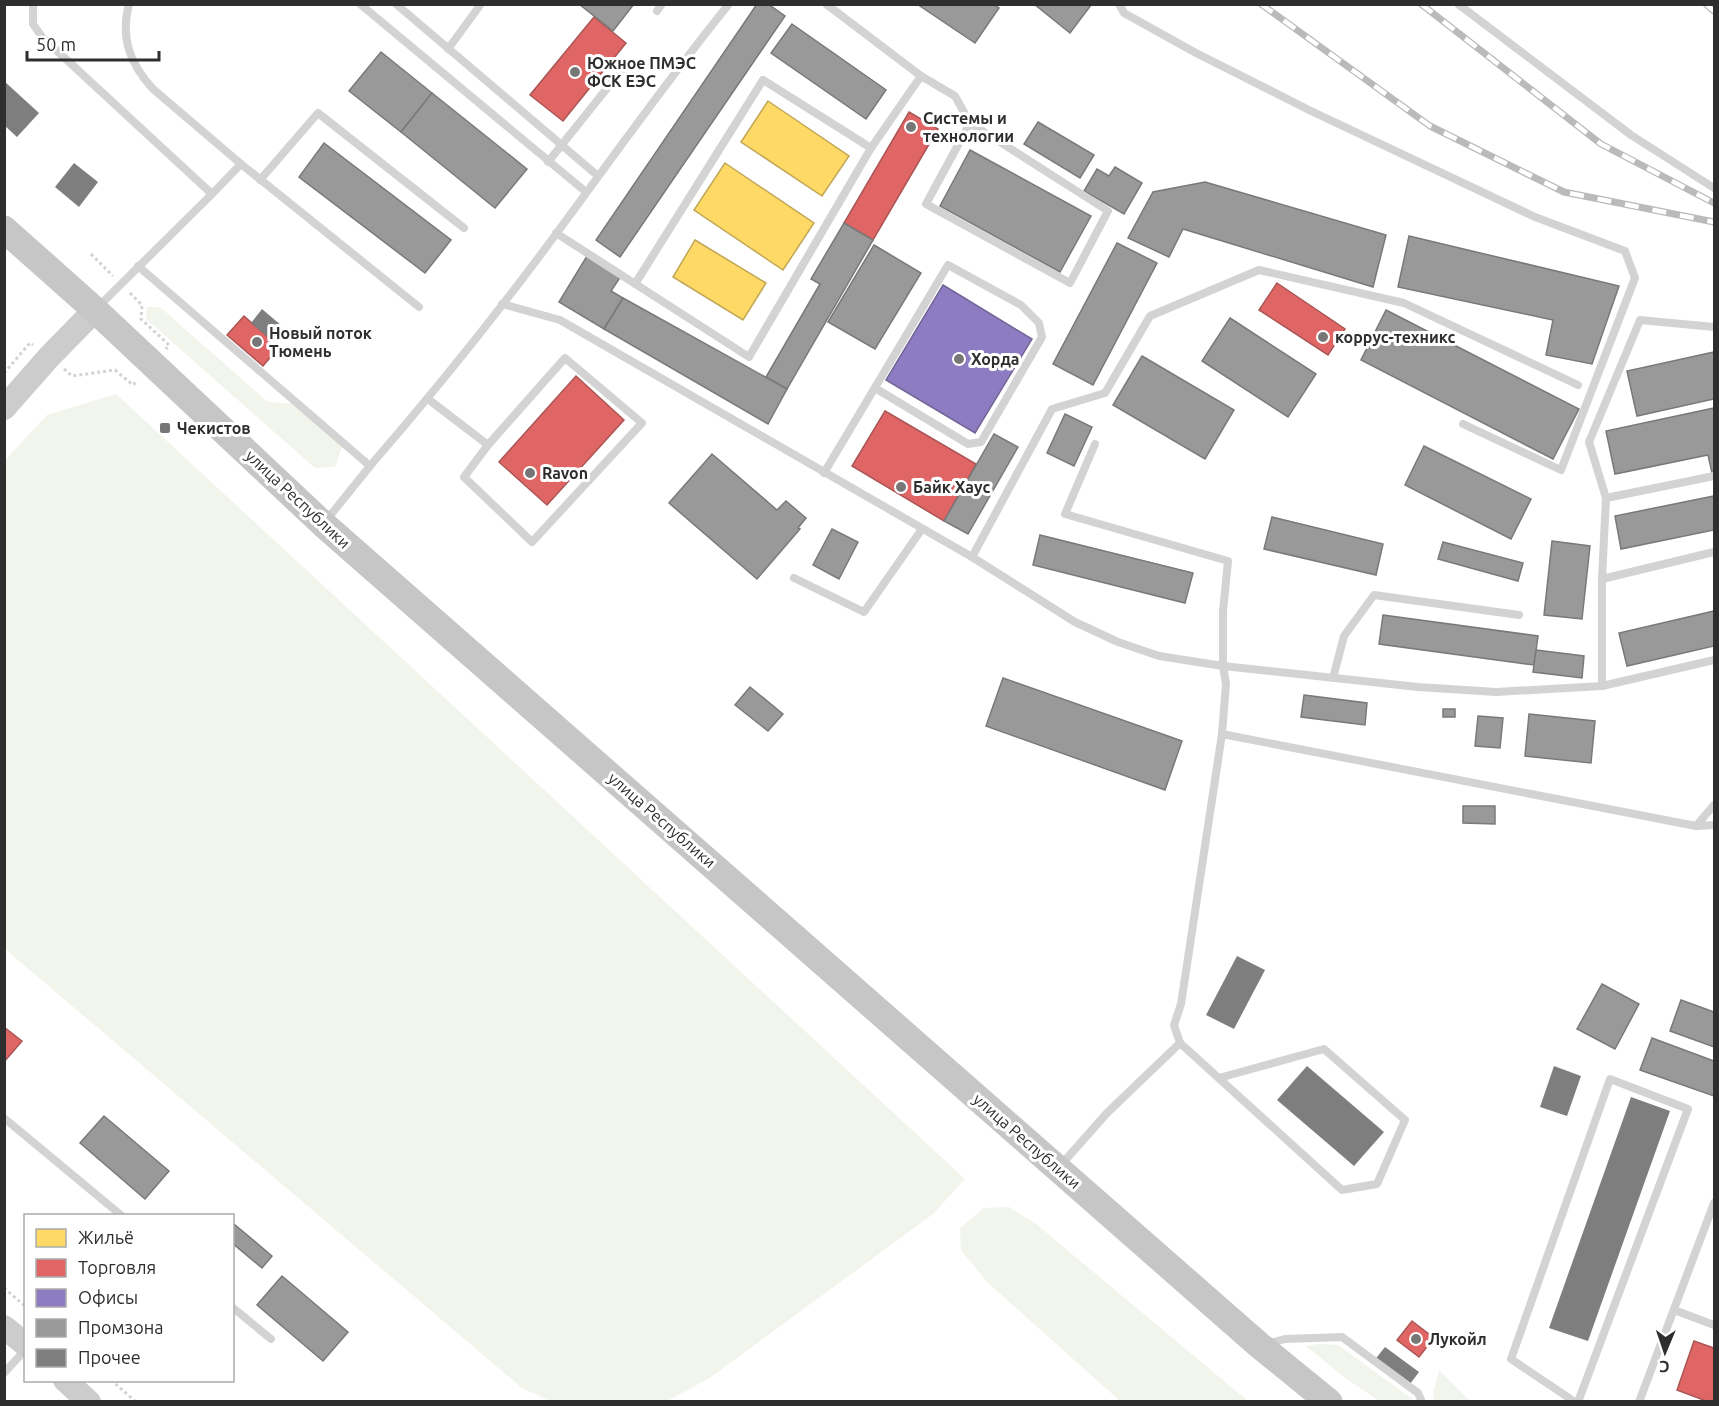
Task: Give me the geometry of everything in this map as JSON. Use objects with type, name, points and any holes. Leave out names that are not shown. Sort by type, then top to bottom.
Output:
[{"type":"main road","name":"улица Республики","points":[[4,229],[95,310],[323,524],[1259,1345],[1329,1401]]},
{"type":"main road","points":[[4,408],[48,357],[95,310]]},
{"type":"main road","points":[[4,1326],[24,1345]]},
{"type":"main road","points":[[67,1382],[89,1401]]},
{"type":"lane","points":[[33,4],[33,24],[42,37],[212,194]]},
{"type":"lane","points":[[129,4],[125,20],[126,39],[132,62],[153,89],[260,180],[419,307]]},
{"type":"lane","points":[[360,4],[585,192]]},
{"type":"lane","points":[[396,4],[598,176]]},
{"type":"lane","points":[[448,49],[481,4]]},
{"type":"lane","points":[[323,524],[428,399],[556,233],[674,71],[729,4]]},
{"type":"lane","points":[[826,4],[921,76],[955,96],[970,123],[1108,211],[1070,283],[926,204],[970,123]]},
{"type":"lane","points":[[1119,4],[1124,13],[1309,110],[1535,217],[1625,251],[1635,278],[1561,470],[1463,424]]},
{"type":"lane","points":[[1458,4],[1631,135],[1714,188]]},
{"type":"lane","points":[[548,162],[624,67]]},
{"type":"lane","points":[[556,233],[749,357],[871,148],[921,76]]},
{"type":"lane","points":[[635,284],[763,80],[871,148]]},
{"type":"lane","points":[[260,180],[318,113],[464,228]]},
{"type":"lane","points":[[95,310],[241,164]]},
{"type":"lane","points":[[824,473],[948,265],[1021,305],[1040,323],[1042,337],[981,442],[968,444],[875,388]]},
{"type":"lane","points":[[138,266],[370,466]]},
{"type":"lane","points":[[972,557],[1052,409],[1105,393],[1150,316],[1259,270],[1404,303],[1578,385]]},
{"type":"lane","points":[[502,304],[560,320],[972,557],[1075,622],[1118,642],[1159,656],[1223,666],[1418,687],[1496,692],[1602,686],[1714,660]]},
{"type":"lane","points":[[1602,686],[1602,579],[1606,498],[1588,442],[1640,320],[1714,327]]},
{"type":"lane","points":[[565,358],[642,423],[532,542],[464,477],[488,445],[565,358]]},
{"type":"lane","points":[[428,399],[488,445]]},
{"type":"lane","points":[[1095,444],[1065,514],[1228,561],[1223,611],[1223,666],[1226,684],[1222,734],[1181,1004],[1174,1025],[1180,1043],[1342,1190],[1377,1184],[1405,1120],[1324,1049],[1219,1078]]},
{"type":"lane","points":[[1606,498],[1714,476]]},
{"type":"lane","points":[[794,578],[864,612],[922,529]]},
{"type":"lane","points":[[1602,579],[1714,552]]},
{"type":"lane","points":[[1334,678],[1344,636],[1374,596],[1519,615]]},
{"type":"lane","points":[[1222,734],[1696,826],[1714,825]]},
{"type":"lane","points":[[1696,826],[1714,805]]},
{"type":"lane","points":[[1058,1168],[1107,1113],[1180,1043]]},
{"type":"lane","points":[[1610,1079],[1689,1109],[1577,1401],[1511,1359],[1610,1079]]},
{"type":"lane","points":[[4,1118],[121,1214]]},
{"type":"lane","points":[[1639,1401],[1714,1203]]},
{"type":"lane","points":[[234,1309],[271,1340]]},
{"type":"lane","points":[[1674,1310],[1714,1325]]},
{"type":"lane","points":[[1259,1345],[1285,1340],[1342,1337],[1418,1393],[1422,1401]]},
{"type":"lane","points":[[4,1373],[24,1349]]},
{"type":"path","points":[[4,1288],[24,1304]]},
{"type":"path","points":[[113,1382],[136,1401]]},
{"type":"shaded area","points":[[147,307],[160,307],[268,402],[298,404],[343,444],[335,467],[315,468],[146,319]]},
{"type":"shaded area","points":[[116,394],[965,1179],[933,1214],[708,1379],[667,1401],[550,1401],[522,1388],[5,949],[5,460],[47,415]]},
{"type":"shaded area","points":[[1009,1207],[1036,1224],[1248,1401],[1120,1401],[987,1282],[961,1250],[960,1228],[984,1208]]},
{"type":"shaded area","points":[[1338,1345],[1415,1401],[1379,1401],[1344,1377],[1306,1346]]},
{"type":"shaded area","points":[[1439,1370],[1470,1401],[1434,1401],[1433,1394]]},
{"type":"building: Жильё","points":[[768,101],[849,156],[822,196],[741,142]]},
{"type":"building: Жильё","points":[[725,163],[814,223],[783,270],[694,210]]},
{"type":"building: Жильё","points":[[695,240],[766,283],[743,320],[673,277]]},
{"type":"building: Торговля","name":"Южное ПМЭС ФСК ЕЭС","points":[[594,17],[626,43],[563,121],[530,95]]},
{"type":"building: Торговля","points":[[909,112],[938,129],[873,240],[844,223]]},
{"type":"building: Торговля","points":[[1277,283],[1345,329],[1328,355],[1259,310]]},
{"type":"building: Торговля","points":[[244,316],[279,347],[263,366],[227,335]]},
{"type":"building: Торговля","points":[[576,376],[624,420],[547,505],[499,462]]},
{"type":"building: Торговля","points":[[885,411],[976,464],[944,521],[852,466]]},
{"type":"building: Торговля","points":[[4,1027],[22,1041],[4,1062]]},
{"type":"building: Торговля","name":"Лукойл","points":[[1412,1321],[1434,1338],[1419,1357],[1397,1340]]},
{"type":"building: Торговля","points":[[1694,1341],[1714,1348],[1714,1402],[1677,1390]]},
{"type":"building: Офисы","name":"Хорда","points":[[943,285],[1032,339],[975,433],[886,380]]},
{"type":"building: Промзона","points":[[579,4],[634,4],[613,31]]},
{"type":"building: Промзона","points":[[757,4],[768,4],[785,16],[620,257],[596,240]]},
{"type":"building: Промзона","points":[[917,4],[993,4],[999,8],[975,43]]},
{"type":"building: Промзона","points":[[1034,4],[1090,4],[1091,5],[1070,33]]},
{"type":"building: Промзона","points":[[792,24],[886,90],[866,119],[771,53]]},
{"type":"building: Промзона","points":[[381,52],[432,93],[401,132],[349,91]]},
{"type":"building: Промзона","points":[[432,93],[527,169],[495,208],[401,132]]},
{"type":"building: Промзона","points":[[1038,122],[1094,155],[1080,178],[1024,144]]},
{"type":"building: Промзона","points":[[324,143],[451,240],[425,273],[299,177]]},
{"type":"building: Промзона","points":[[970,150],[1091,216],[1060,272],[940,206]]},
{"type":"building: Промзона","points":[[1115,167],[1142,183],[1124,214],[1084,191],[1097,169],[1109,176]]},
{"type":"building: Промзона","points":[[1205,182],[1386,235],[1373,287],[1183,229],[1169,257],[1128,238],[1153,192]]},
{"type":"building: Промзона","points":[[844,223],[873,240],[787,389],[766,377],[820,284],[811,279]]},
{"type":"building: Промзона","points":[[1409,236],[1619,286],[1592,364],[1546,355],[1553,320],[1398,287]]},
{"type":"building: Промзона","points":[[1117,243],[1157,263],[1093,385],[1053,364]]},
{"type":"building: Промзона","points":[[874,245],[921,273],[875,349],[828,322]]},
{"type":"building: Промзона","points":[[587,256],[621,276],[611,291],[623,298],[604,329],[559,302]]},
{"type":"building: Промзона","points":[[623,298],[787,389],[768,424],[604,329]]},
{"type":"building: Промзона","points":[[1386,310],[1579,409],[1553,459],[1361,360]]},
{"type":"building: Промзона","points":[[1230,318],[1316,374],[1288,417],[1202,361]]},
{"type":"building: Промзона","points":[[1714,352],[1714,399],[1637,416],[1627,371]]},
{"type":"building: Промзона","points":[[1142,356],[1234,410],[1205,459],[1113,405]]},
{"type":"building: Промзона","points":[[1714,408],[1714,472],[1712,473],[1708,455],[1615,474],[1606,431]]},
{"type":"building: Промзона","points":[[1065,414],[1092,427],[1074,466],[1047,453]]},
{"type":"building: Промзона","points":[[994,434],[1018,447],[968,534],[944,521]]},
{"type":"building: Промзона","points":[[1424,446],[1531,499],[1511,539],[1405,485]]},
{"type":"building: Промзона","points":[[712,454],[777,510],[786,501],[806,518],[798,528],[800,529],[757,579],[669,503]]},
{"type":"building: Промзона","points":[[1714,496],[1714,530],[1621,549],[1615,516]]},
{"type":"building: Промзона","points":[[1272,517],[1383,544],[1376,575],[1264,549]]},
{"type":"building: Промзона","points":[[832,529],[858,542],[839,579],[813,565]]},
{"type":"building: Промзона","points":[[1040,535],[1193,573],[1185,603],[1033,565]]},
{"type":"building: Промзона","points":[[1552,541],[1590,546],[1582,619],[1544,615]]},
{"type":"building: Промзона","points":[[1443,542],[1523,563],[1518,581],[1438,559]]},
{"type":"building: Промзона","points":[[1714,611],[1714,646],[1627,666],[1619,633]]},
{"type":"building: Промзона","points":[[1383,615],[1538,636],[1534,665],[1379,644]]},
{"type":"building: Промзона","points":[[1536,650],[1584,656],[1582,678],[1533,672]]},
{"type":"building: Промзона","points":[[1003,678],[1182,741],[1165,790],[986,726]]},
{"type":"building: Промзона","points":[[750,687],[783,714],[768,731],[735,705]]},
{"type":"building: Промзона","points":[[1304,695],[1367,703],[1365,725],[1301,717]]},
{"type":"building: Промзона","points":[[1443,709],[1455,709],[1455,717],[1443,717]]},
{"type":"building: Промзона","points":[[1529,714],[1595,721],[1591,763],[1525,756]]},
{"type":"building: Промзона","points":[[1478,716],[1503,718],[1500,748],[1475,746]]},
{"type":"building: Промзона","points":[[1463,806],[1495,806],[1495,824],[1463,823]]},
{"type":"building: Промзона","points":[[1602,984],[1639,1004],[1615,1049],[1577,1029]]},
{"type":"building: Промзона","points":[[1681,1000],[1714,1012],[1714,1047],[1670,1031]]},
{"type":"building: Промзона","points":[[1652,1038],[1714,1061],[1714,1096],[1640,1070]]},
{"type":"building: Промзона","points":[[104,1116],[169,1171],[145,1199],[80,1143]]},
{"type":"building: Промзона","points":[[234,1224],[272,1256],[262,1268],[234,1245]]},
{"type":"building: Промзона","points":[[282,1276],[348,1332],[323,1361],[257,1305]]},
{"type":"building: Прочее","points":[[4,81],[39,113],[17,137],[4,125]]},
{"type":"building: Прочее","points":[[74,163],[98,182],[79,207],[55,187]]},
{"type":"building: Прочее","points":[[262,309],[282,326],[270,339],[251,323]]},
{"type":"building: Прочее","points":[[1237,956],[1265,970],[1234,1029],[1206,1015]]},
{"type":"building: Прочее","points":[[1307,1066],[1384,1132],[1354,1166],[1277,1100]]},
{"type":"building: Прочее","points":[[1554,1066],[1581,1076],[1567,1116],[1540,1107]]},
{"type":"building: Прочее","points":[[1631,1097],[1670,1111],[1588,1341],[1549,1328]]},
{"type":"building: Прочее","points":[[1385,1347],[1419,1372],[1407,1388],[1373,1362]]},
{"type":"railway","points":[[1261,4],[1430,126],[1564,192],[1714,222]]},
{"type":"railway","points":[[1421,4],[1601,144],[1714,203]]},
{"type":"railway","points":[[1706,4],[1714,11]]},
{"type":"place","name":"Южное ПМЭС ФСК ЕЭС","points":[[575,72]]},
{"type":"place","name":"Системы и технологии","points":[[911,127]]},
{"type":"place","name":"коррус-техникс","points":[[1323,337]]},
{"type":"place","name":"Новый поток Тюмень","points":[[257,342]]},
{"type":"place","name":"Хорда","points":[[959,359]]},
{"type":"place","name":"Чекистов","points":[[165,428]]},
{"type":"place","name":"Ravon","points":[[530,473]]},
{"type":"place","name":"Байк Хаус","points":[[901,487]]},
{"type":"place","name":"Лукойл","points":[[1416,1339]]}]
